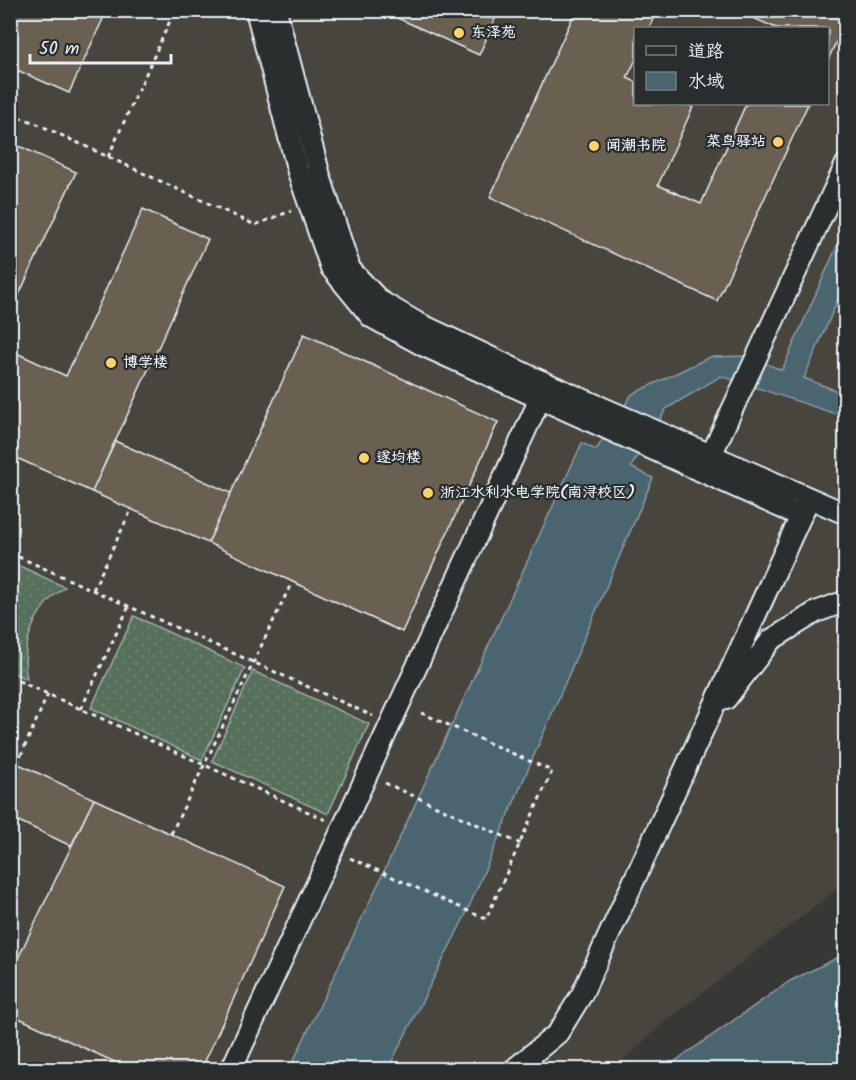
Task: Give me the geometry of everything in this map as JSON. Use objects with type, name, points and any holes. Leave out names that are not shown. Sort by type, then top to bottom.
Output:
[{"type":"street","points":[[256,10],[308,204],[331,268],[371,317],[424,346],[543,391],[707,463],[809,497],[846,514]]},
{"type":"street","points":[[276,10],[320,176],[350,269],[380,301],[543,391]]},
{"type":"street","points":[[707,463],[846,164]]},
{"type":"street","points":[[231,1070],[543,391]]},
{"type":"street","points":[[707,463],[800,516]]},
{"type":"street","points":[[513,1070],[558,1033],[582,994],[809,497]]},
{"type":"street","points":[[704,728],[771,640],[816,612],[846,601]]},
{"type":"path","points":[[108,157],[175,10]]},
{"type":"path","points":[[10,115],[33,122],[255,225],[308,204]]},
{"type":"path","points":[[93,590],[132,508]]},
{"type":"path","points":[[10,553],[390,724]]},
{"type":"path","points":[[171,834],[252,661],[292,582]]},
{"type":"path","points":[[81,709],[129,606]]},
{"type":"path","points":[[10,677],[343,827]]},
{"type":"path","points":[[18,764],[48,694]]},
{"type":"path","points":[[332,850],[486,919],[521,844],[552,771],[400,704]]},
{"type":"path","points":[[367,775],[521,844]]},
{"type":"shaded area","name":"浙江水利水电学院(南浔校区)","points":[[10,11],[845,11],[845,883],[661,1025],[614,1069],[11,1069]]},
{"type":"green space","points":[[11,562],[65,587],[45,605],[32,627],[26,653],[27,679],[11,672]]},
{"type":"green space","points":[[134,616],[245,668],[202,760],[91,708]]},
{"type":"green space","points":[[253,671],[369,724],[328,814],[212,761]]},
{"type":"water","points":[[845,228],[845,283],[804,378],[845,394],[845,425],[839,415],[721,376],[666,409],[631,467],[653,478],[466,914],[388,1069],[289,1070],[381,878],[582,443],[596,450],[632,394],[710,357],[746,356],[782,370]]},
{"type":"water","points":[[845,954],[845,1069],[664,1069],[790,981]]},
{"type":"building","points":[[10,10],[107,10],[69,93],[10,67]]},
{"type":"building","name":"东泽苑","points":[[380,10],[499,10],[479,55]]},
{"type":"building","name":"闻潮书院","points":[[576,10],[657,10],[649,27],[634,27],[634,63],[627,78],[634,81],[634,105],[693,107],[658,185],[701,204],[746,105],[808,105],[717,301],[490,197]]},
{"type":"building","points":[[735,10],[846,10],[846,20],[829,58],[829,27],[774,27]]},
{"type":"building","points":[[10,142],[76,172],[10,314]]},
{"type":"building","name":"博学楼","points":[[143,209],[208,239],[92,492],[10,455],[10,350],[66,376]]},
{"type":"building","name":"遂均楼","points":[[304,334],[498,422],[402,632],[208,543]]},
{"type":"building","points":[[115,441],[231,493],[208,543],[92,492]]},
{"type":"building","points":[[10,760],[94,799],[71,846],[10,817]]},
{"type":"building","points":[[94,799],[285,886],[201,1070],[132,1070],[10,1014],[10,975]]},
{"type":"place","name":"东泽苑","points":[[459,33]]},
{"type":"place","name":"菜鸟驿站","points":[[778,142]]},
{"type":"place","name":"闻潮书院","points":[[594,146]]},
{"type":"place","name":"博学楼","points":[[111,363]]},
{"type":"place","name":"遂均楼","points":[[364,458]]},
{"type":"place","name":"浙江水利水电学院(南浔校区)","points":[[428,493]]}]
